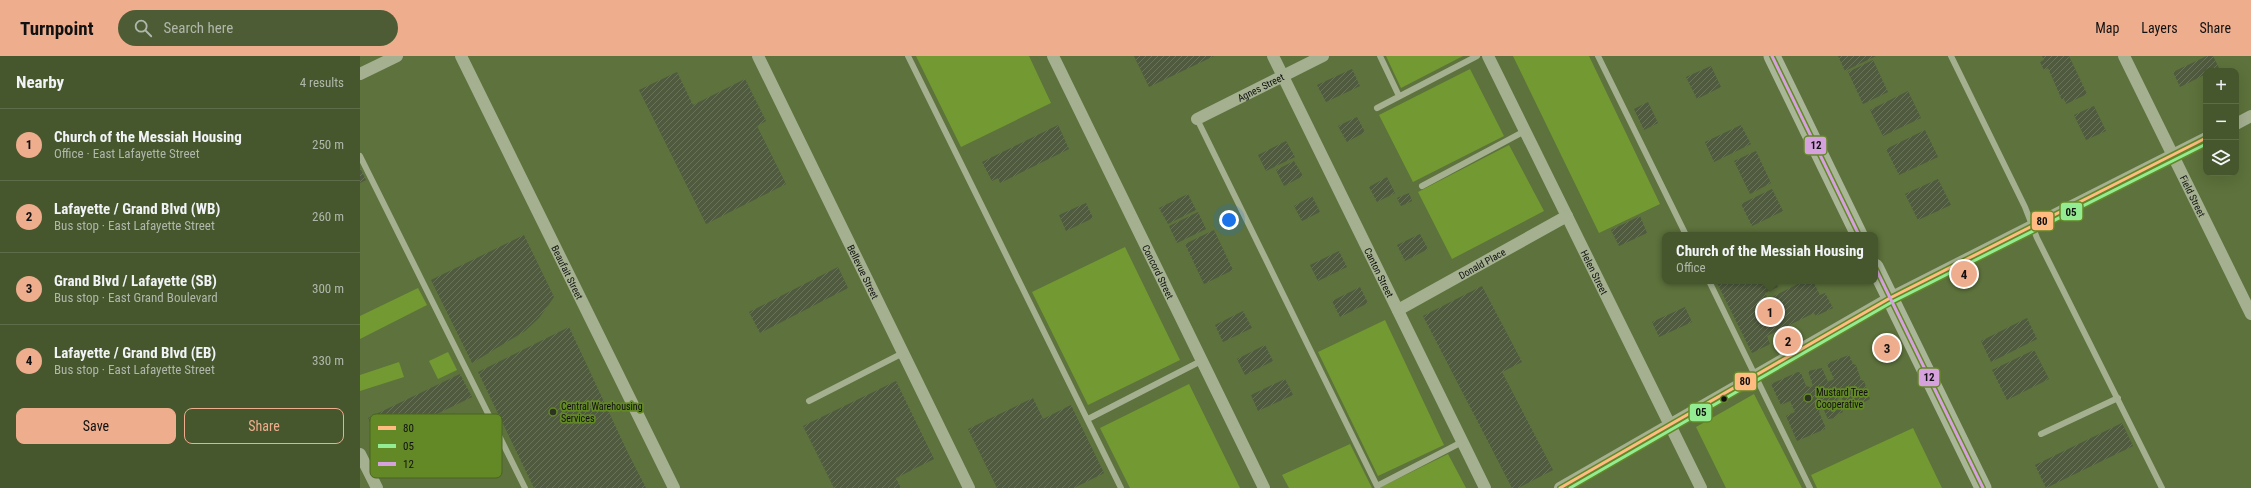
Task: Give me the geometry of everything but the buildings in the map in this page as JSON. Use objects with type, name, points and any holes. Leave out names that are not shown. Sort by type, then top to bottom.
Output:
[{"type":"main road","points":[[1772,56],[1858,232]]},
{"type":"main road","points":[[1878,273],[1983,488]]},
{"type":"street","points":[[360,74],[397,56]]},
{"type":"street","name":"Beaufait Street","points":[[461,56],[674,488]]},
{"type":"street","name":"Bellevue Street","points":[[758,56],[970,488]]},
{"type":"street","name":"Concord Street","points":[[1053,56],[1264,488]]},
{"type":"street","name":"Canton Street","points":[[1273,56],[1485,488]]},
{"type":"street","name":"Agnes Street","points":[[1197,119],[1323,56]]},
{"type":"street","name":"Helen Street","points":[[1488,56],[1701,488]]},
{"type":"street","name":"Field Street","points":[[2124,56],[2251,314]]},
{"type":"street","points":[[2239,122],[2251,116]]},
{"type":"street","points":[[1560,488],[1890,298],[2203,140]]},
{"type":"street","name":"Donald Place","points":[[1398,310],[1567,216]]},
{"type":"street","points":[[360,454],[370,474]]},
{"type":"street","points":[[372,478],[377,488]]},
{"type":"lane","points":[[908,56],[1121,488]]},
{"type":"lane","points":[[1380,56],[1399,96]]},
{"type":"lane","points":[[1377,108],[1477,56]]},
{"type":"lane","points":[[1598,56],[1685,232]]},
{"type":"lane","points":[[1952,56],[2032,225],[2162,488]]},
{"type":"lane","points":[[1197,119],[1377,486],[1462,442]]},
{"type":"lane","points":[[1422,186],[1525,131]]},
{"type":"lane","points":[[360,156],[488,414]]},
{"type":"lane","points":[[1710,284],[1810,488]]},
{"type":"lane","points":[[809,401],[903,353]]},
{"type":"lane","points":[[1088,419],[1201,361]]},
{"type":"lane","points":[[2041,434],[2118,398]]},
{"type":"lane","points":[[502,442],[525,488]]},
{"type":"green space","points":[[916,56],[1029,56],[1051,103],[961,147]]},
{"type":"green space","points":[[1386,56],[1463,56],[1401,88]]},
{"type":"green space","points":[[1513,56],[1589,56],[1660,204],[1599,233]]},
{"type":"green space","points":[[1470,69],[1504,136],[1413,182],[1379,115]]},
{"type":"green space","points":[[1509,145],[1544,211],[1452,259],[1418,192]]},
{"type":"green space","points":[[1125,247],[1180,360],[1088,405],[1032,292]]},
{"type":"green space","points":[[418,288],[427,305],[360,339],[360,316]]},
{"type":"green space","points":[[1385,320],[1444,445],[1378,476],[1318,352]]},
{"type":"green space","points":[[448,352],[457,370],[438,379],[429,361]]},
{"type":"green space","points":[[399,362],[404,377],[360,391],[360,375]]},
{"type":"green space","points":[[1189,384],[1240,488],[1130,488],[1100,428]]},
{"type":"green space","points":[[1754,394],[1802,488],[1726,488],[1696,427]]},
{"type":"green space","points":[[1913,428],[1942,488],[1817,488],[1811,475]]},
{"type":"green space","points":[[1350,444],[1372,488],[1289,488],[1282,475]]},
{"type":"green space","points":[[1448,454],[1466,488],[1379,488]]},
{"type":"transit line","name":"12","points":[[1772,56],[1858,232]]},
{"type":"transit line","name":"80","points":[[1560,488],[1890,298],[2203,140]]},
{"type":"transit line","name":"05","points":[[1570,488],[1892,302],[2203,146]]},
{"type":"transit line","name":"12","points":[[1878,273],[1983,488]]},
{"type":"place","name":"Lafayette / Grand Blvd (EB)","points":[[1964,274]]},
{"type":"place","name":"Church of the Messiah Housing","points":[[1770,312]]},
{"type":"place","name":"Lafayette / Grand Blvd (WB)","points":[[1788,341]]},
{"type":"place","name":"Grand Blvd / Lafayette (SB)","points":[[1887,348]]},
{"type":"place","name":"Mustard Tree Cooperative","points":[[1808,398]]},
{"type":"place","name":"Central Warehousing Services","points":[[553,412]]}]
